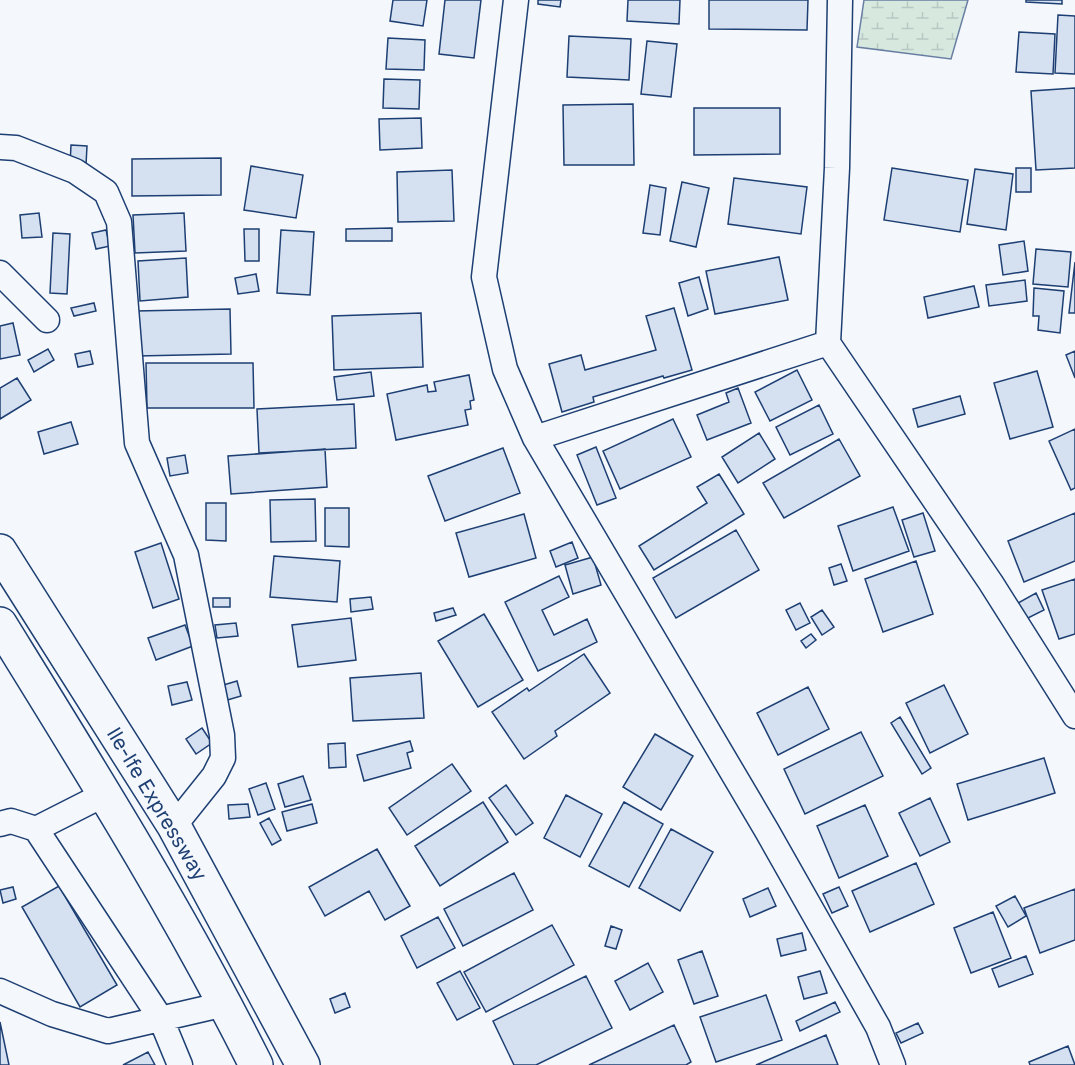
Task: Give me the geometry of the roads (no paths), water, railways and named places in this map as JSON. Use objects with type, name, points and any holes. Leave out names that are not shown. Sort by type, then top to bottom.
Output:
[{"type":"main road","name":"Ile-Ife Expressway","points":[[0,551],[174,826],[303,1065]]},
{"type":"main road","name":"Ile-Ife Expressway","points":[[0,624],[105,794],[225,1004],[256,1065]]},
{"type":"street","points":[[516,0],[484,277],[505,369],[535,438],[767,831],[878,1028],[893,1065]]},
{"type":"street","points":[[840,0],[837,168],[828,344],[990,583],[1075,716]]},
{"type":"street","points":[[0,147],[16,148],[75,171],[106,192],[119,222],[137,443],[186,555],[222,735],[223,758],[214,776],[174,826]]},
{"type":"street","points":[[0,273],[47,320]]},
{"type":"street","points":[[535,438],[828,344]]},
{"type":"street","points":[[36,829],[105,794]]},
{"type":"street","points":[[0,824],[11,821],[36,829],[161,1019],[180,1065]]},
{"type":"street","points":[[0,991],[52,1014],[108,1031],[225,1004]]}]
